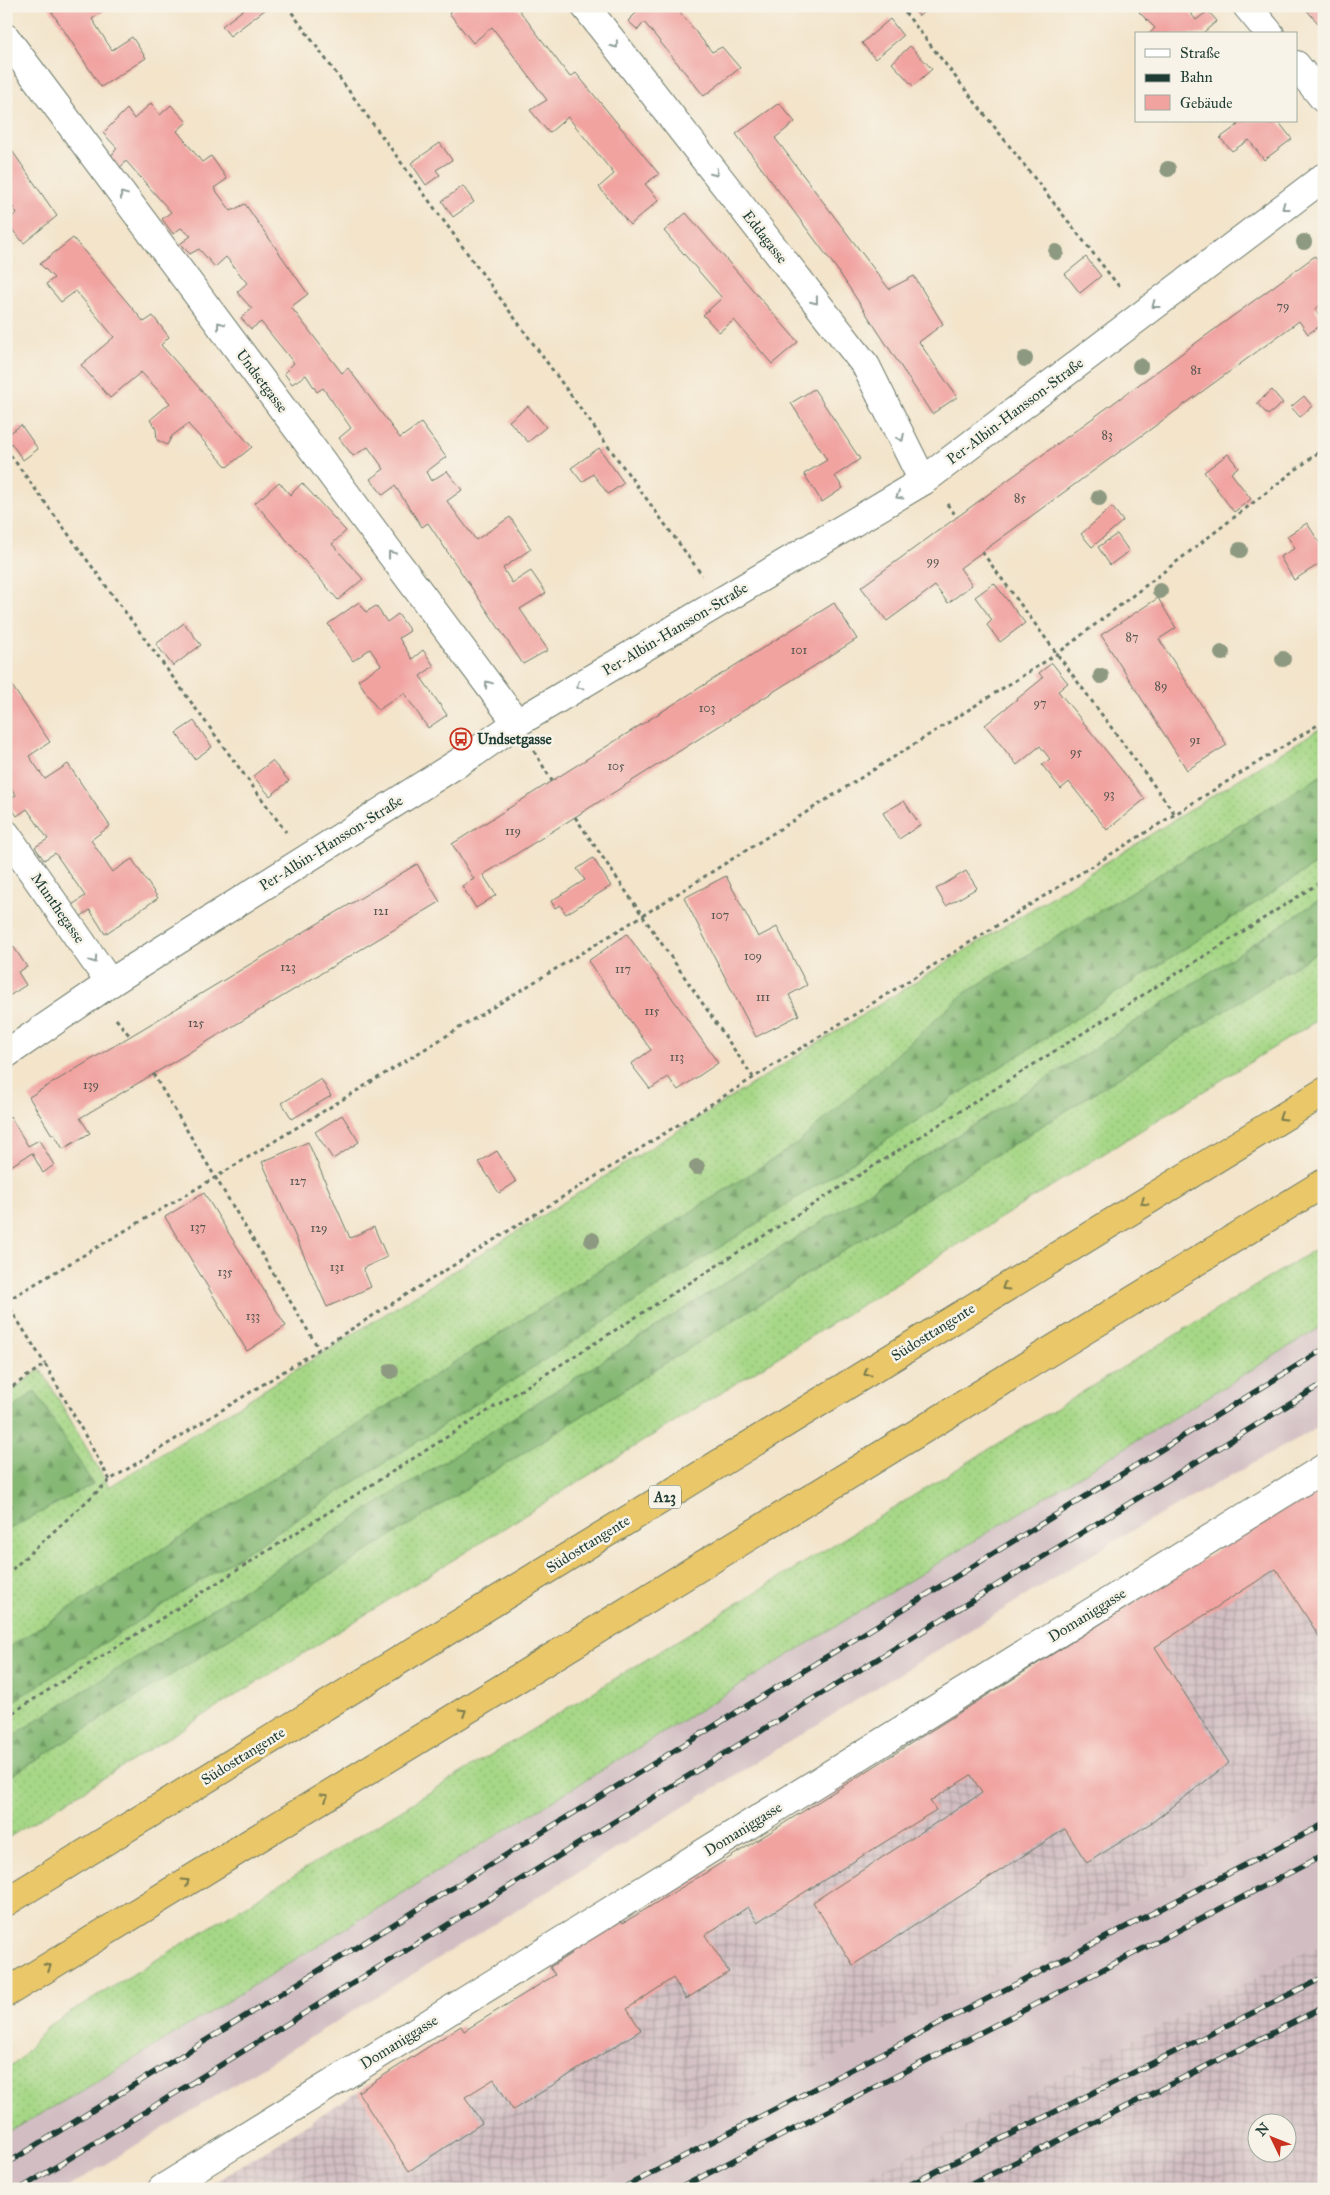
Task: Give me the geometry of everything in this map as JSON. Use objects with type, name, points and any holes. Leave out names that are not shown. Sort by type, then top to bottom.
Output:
[{"type":"highway","name":"Südosttangente","points":[[6,1902],[1324,1092]]},
{"type":"highway","points":[[6,1993],[1324,1183]]},
{"type":"street","name":"Eddagasse","points":[[585,6],[866,366],[923,481]]},
{"type":"street","points":[[1248,6],[1268,32]]},
{"type":"street","name":"Undsetgasse","points":[[6,38],[517,723]]},
{"type":"street","points":[[1298,67],[1324,99]]},
{"type":"street","name":"Per-Albin-Hansson-Straße","points":[[6,1054],[110,983],[474,753],[517,723],[923,481],[1324,177]]},
{"type":"street","name":"Munthegasse","points":[[6,834],[110,983]]},
{"type":"street","name":"Domaniggasse","points":[[162,2189],[1324,1468]]},
{"type":"path","points":[[287,6],[721,602]]},
{"type":"path","points":[[900,6],[1141,316]]},
{"type":"path","points":[[110,1480],[45,1364],[6,1301],[216,1177],[642,916],[1057,654],[1324,448]]},
{"type":"path","points":[[6,449],[306,859]]},
{"type":"path","points":[[982,552],[1175,814]]},
{"type":"path","points":[[6,1575],[110,1480],[1324,721]]},
{"type":"path","points":[[575,817],[753,1077]]},
{"type":"path","points":[[6,1717],[1324,880]]},
{"type":"path","points":[[153,1074],[319,1349]]},
{"type":"path","points":[[6,1391],[45,1364]]},
{"type":"shaded area","points":[[1324,1325],[1324,1424],[1124,1535],[65,2189],[6,2189],[6,2133],[80,2092]]},
{"type":"shaded area","points":[[1324,1483],[1324,1803],[582,2189],[204,2189],[461,2026],[465,2030],[554,1975],[550,1967],[572,1953],[569,1947],[623,1922],[702,1875]]},
{"type":"shaded area","points":[[1324,1803],[1324,1942],[841,2189],[582,2189]]},
{"type":"shaded area","points":[[1324,1942],[1324,2189],[841,2189]]},
{"type":"green space","points":[[1324,726],[1324,774],[965,993],[797,1144],[6,1649],[6,1531],[92,1484],[35,1391],[6,1413],[6,1395],[41,1369],[109,1487]]},
{"type":"green space","points":[[1324,774],[1324,859],[6,1706],[6,1649],[797,1144],[965,993]]},
{"type":"green space","points":[[1324,859],[1324,897],[1109,1039],[6,1740],[6,1706]]},
{"type":"green space","points":[[1324,897],[1324,948],[6,1779],[6,1740],[1109,1039]]},
{"type":"green space","points":[[1324,948],[1324,1016],[6,1839],[6,1779]]},
{"type":"green space","points":[[1324,1244],[1324,1325],[80,2092],[6,2133],[6,2069],[17,2062],[47,2027]]},
{"type":"green space","points":[[35,1391],[93,1484],[6,1531],[6,1413]]},
{"type":"building","points":[[48,6],[111,6],[92,19],[112,50],[132,37],[146,58],[101,87]]},
{"type":"building","points":[[248,6],[270,6],[230,36],[222,26]]},
{"type":"building","points":[[458,6],[516,6],[570,77],[576,73],[659,174],[645,184],[659,200],[630,225],[599,187],[614,174],[568,117],[549,133],[530,110],[547,100],[492,27],[473,43],[449,13]]},
{"type":"building","points":[[631,6],[675,6],[712,52],[722,47],[740,68],[704,96],[644,22],[638,30],[628,21],[637,12]]},
{"type":"building","points":[[911,6],[930,6],[919,16]]},
{"type":"building","points":[[1144,6],[1185,6],[1196,20],[1208,11],[1217,21],[1204,32],[1151,32],[1155,28],[1139,12]]},
{"type":"building","points":[[1303,6],[1324,6],[1324,30]]},
{"type":"building","points":[[890,19],[903,36],[875,59],[862,43]]},
{"type":"building","points":[[910,46],[932,69],[913,86],[892,63]]},
{"type":"building","points":[[151,103],[160,115],[171,105],[187,122],[177,131],[202,162],[211,156],[227,179],[214,188],[231,211],[245,204],[308,294],[291,307],[342,373],[348,368],[400,438],[421,423],[446,457],[426,472],[431,481],[447,471],[462,490],[447,501],[476,540],[510,517],[531,549],[503,568],[512,583],[531,571],[546,593],[520,609],[548,650],[523,664],[428,523],[422,527],[395,486],[383,495],[370,479],[384,469],[368,447],[353,456],[339,438],[351,428],[323,388],[317,392],[306,375],[292,384],[284,373],[294,363],[261,322],[251,329],[241,318],[252,309],[237,292],[247,283],[226,257],[215,267],[199,249],[190,254],[180,244],[191,236],[181,228],[173,234],[162,219],[171,212],[126,161],[119,169],[109,159],[117,148],[103,133],[127,109],[134,119]]},
{"type":"building","points":[[779,103],[795,122],[775,138],[889,289],[914,276],[943,324],[919,342],[957,397],[932,414],[839,272],[736,134]]},
{"type":"building","points":[[1236,122],[1279,122],[1292,139],[1264,160],[1249,140],[1232,151],[1220,138],[1238,125]]},
{"type":"building","points":[[6,142],[57,216],[24,243],[6,223],[17,213],[6,197]]},
{"type":"building","points":[[440,143],[452,160],[436,170],[440,175],[426,185],[411,163]]},
{"type":"building","points":[[463,186],[474,202],[453,217],[442,201]]},
{"type":"building","points":[[686,213],[798,342],[772,364],[734,320],[719,332],[703,315],[722,298],[664,231]]},
{"type":"building","points":[[73,238],[144,322],[153,316],[169,337],[161,345],[252,447],[227,467],[188,424],[172,436],[167,445],[157,440],[156,429],[150,420],[170,403],[141,372],[110,398],[81,365],[114,337],[76,291],[61,302],[46,284],[54,278],[40,264]]},
{"type":"building","points":[[1324,253],[1324,303],[1315,309],[1324,323],[1308,334],[1299,321],[960,568],[972,585],[948,603],[935,586],[887,621],[861,587],[1315,256],[1317,259]]},
{"type":"building","points":[[1086,257],[1101,276],[1080,293],[1065,274]]},
{"type":"building","points":[[814,389],[860,459],[835,476],[843,488],[822,502],[804,474],[827,460],[791,403]]},
{"type":"building","points":[[1272,390],[1283,403],[1268,415],[1257,403]]},
{"type":"building","points":[[1304,396],[1312,406],[1300,417],[1291,407]]},
{"type":"building","points":[[528,406],[546,427],[528,442],[509,421]]},
{"type":"building","points":[[21,425],[38,449],[23,460],[6,436]]},
{"type":"building","points":[[599,448],[624,483],[608,494],[593,474],[582,482],[571,468]]},
{"type":"building","points":[[1228,454],[1238,467],[1231,473],[1251,499],[1234,512],[1204,472]]},
{"type":"building","points":[[279,482],[290,495],[302,483],[346,531],[332,544],[363,579],[338,600],[255,503]]},
{"type":"building","points":[[1112,507],[1123,521],[1092,547],[1081,534]]},
{"type":"building","points":[[1307,523],[1324,550],[1324,561],[1294,580],[1280,557],[1295,548],[1287,536]]},
{"type":"building","points":[[1117,534],[1129,551],[1110,565],[1098,547]]},
{"type":"building","points":[[994,583],[1025,623],[1000,642],[987,625],[992,620],[975,597]]},
{"type":"building","points":[[1158,598],[1176,628],[1159,639],[1227,745],[1187,770],[1101,635]]},
{"type":"building","points":[[359,602],[366,612],[376,606],[387,622],[398,614],[410,631],[399,638],[412,659],[423,650],[434,666],[420,676],[447,715],[428,728],[404,693],[378,710],[358,680],[381,665],[370,649],[353,661],[328,624]]},
{"type":"building","points":[[834,603],[857,639],[483,875],[496,895],[476,908],[462,886],[474,879],[452,844]]},
{"type":"building","points":[[184,623],[201,645],[173,666],[156,644]]},
{"type":"building","points":[[1052,663],[1068,683],[1058,691],[1145,799],[1107,830],[1069,782],[1061,789],[1042,765],[1050,759],[1040,746],[1017,765],[985,725],[1043,678],[1039,673]]},
{"type":"building","points":[[6,677],[50,742],[29,756],[45,779],[68,764],[110,826],[91,840],[112,872],[132,859],[158,898],[105,934],[90,910],[80,917],[72,905],[85,896],[55,853],[44,860],[35,847],[48,839],[27,809],[17,816],[7,801],[16,795],[6,780]]},
{"type":"building","points":[[194,721],[212,747],[195,759],[176,733]]},
{"type":"building","points":[[272,761],[289,781],[270,796],[253,776]]},
{"type":"building","points":[[904,801],[920,825],[899,839],[883,813]]},
{"type":"building","points":[[593,858],[611,886],[566,914],[560,905],[555,908],[551,901],[585,880],[577,869]]},
{"type":"building","points":[[417,864],[440,902],[80,1118],[90,1133],[63,1149],[54,1134],[52,1135],[29,1097]]},
{"type":"building","points":[[966,871],[977,888],[946,906],[936,889]]},
{"type":"building","points":[[726,876],[758,937],[777,927],[807,985],[789,995],[799,1015],[756,1037],[684,898]]},
{"type":"building","points":[[627,934],[718,1063],[678,1090],[668,1077],[650,1089],[631,1064],[651,1050],[588,961]]},
{"type":"building","points":[[13,946],[27,967],[18,972],[26,985],[6,998],[6,950]]},
{"type":"building","points":[[321,1079],[331,1096],[292,1119],[282,1103]]},
{"type":"building","points":[[342,1115],[359,1142],[333,1159],[315,1132]]},
{"type":"building","points":[[10,1116],[28,1146],[39,1140],[54,1165],[43,1173],[32,1153],[6,1169],[6,1119]]},
{"type":"building","points":[[308,1142],[350,1238],[374,1227],[387,1257],[363,1268],[371,1287],[327,1307],[262,1162]]},
{"type":"building","points":[[497,1151],[516,1182],[499,1193],[479,1162]]},
{"type":"building","points":[[204,1193],[286,1326],[247,1351],[165,1217]]},
{"type":"building","points":[[1324,1483],[1324,1644],[1276,1569],[1155,1647],[1229,1763],[1154,1821],[1087,1863],[1065,1829],[853,1965],[813,1902],[982,1793],[971,1775],[930,1801],[936,1810],[757,1922],[748,1907],[705,1935],[729,1972],[686,1999],[673,1978],[627,2009],[641,2030],[513,2110],[494,2079],[465,2097],[482,2123],[409,2171],[358,2092],[461,2026],[464,2031],[555,1975],[550,1967],[572,1953],[569,1947],[620,1917],[623,1923],[702,1875]]},
{"type":"railway","points":[[6,2164],[1324,1349]]},
{"type":"railway","points":[[20,2189],[1324,1383]]},
{"type":"railway","points":[[621,2189],[1324,1824]]},
{"type":"railway","points":[[678,2189],[1324,1855]]},
{"type":"railway","points":[[901,2189],[1324,1977]]},
{"type":"railway","points":[[962,2189],[1324,2007]]},
{"type":"place","name":"Undsetgasse","points":[[461,739]]}]
